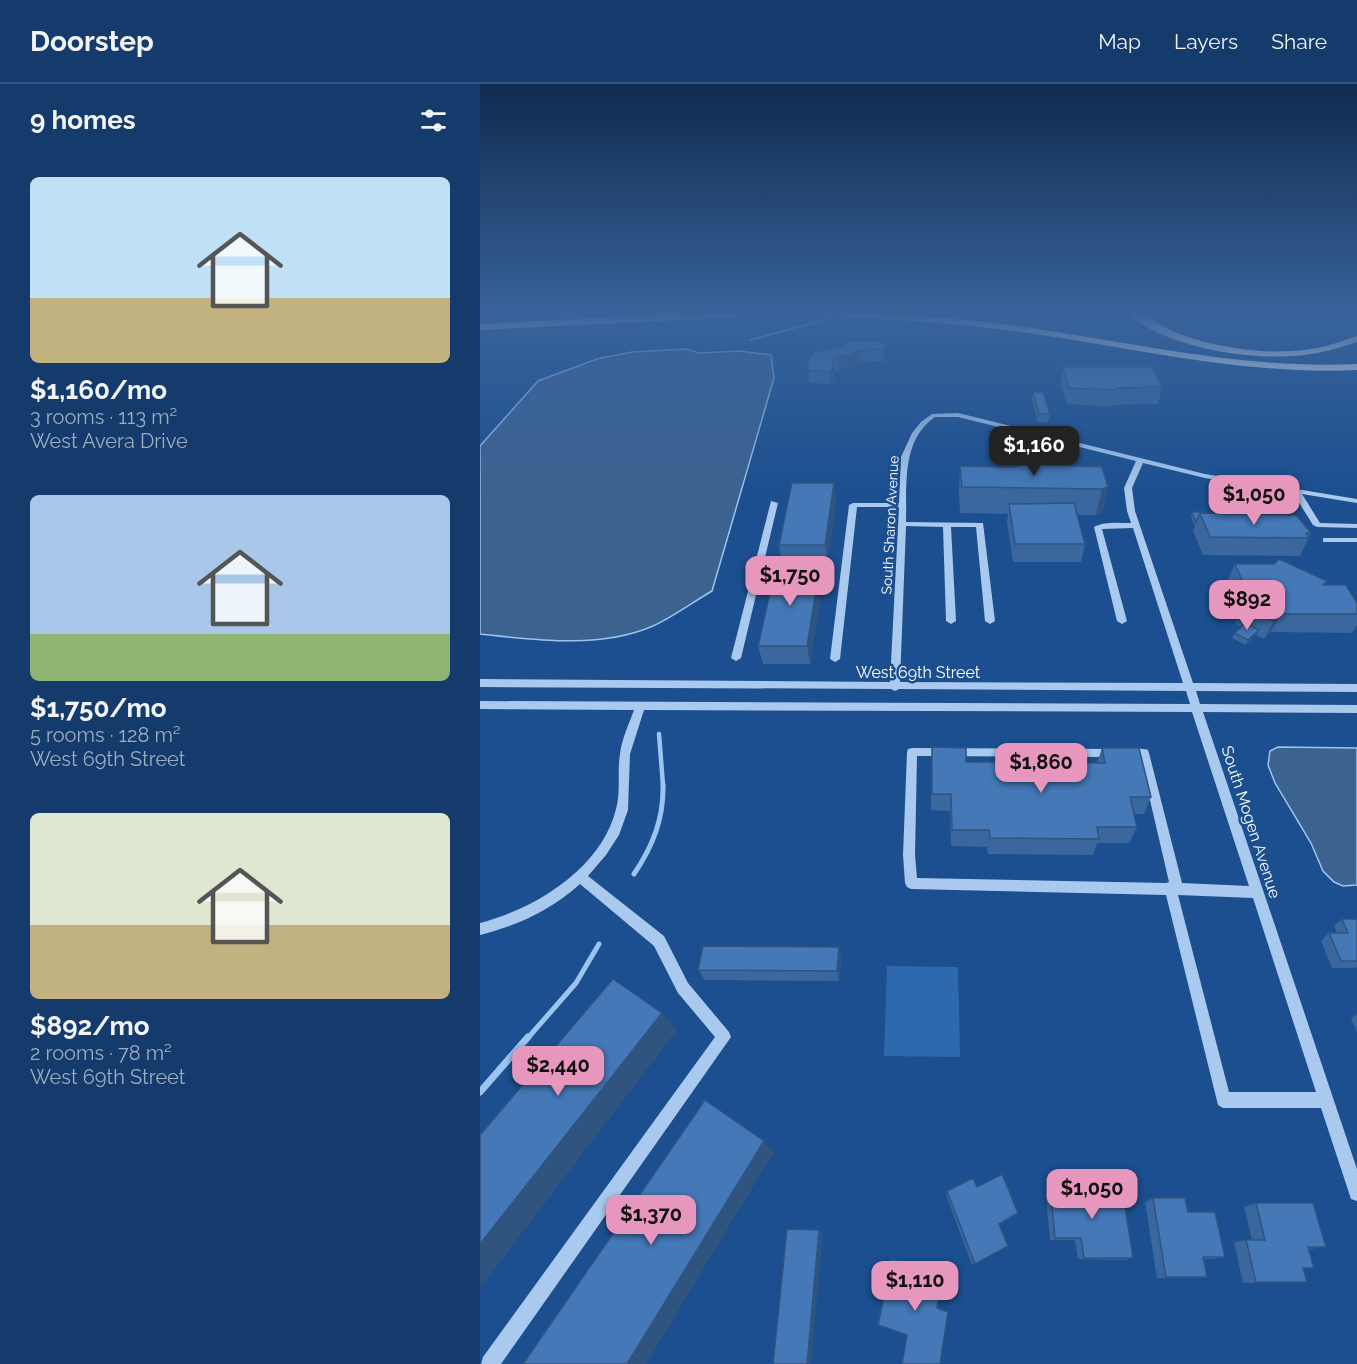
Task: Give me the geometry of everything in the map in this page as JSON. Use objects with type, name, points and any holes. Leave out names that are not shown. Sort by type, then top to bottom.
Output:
[{"type":"street","name":"South Sharon Avenue","points":[[896,687],[905,457],[909,442],[930,417],[941,414],[974,420],[1205,476],[1297,493],[1357,501]]},
{"type":"street","name":"South Mogen Avenue","points":[[1140,461],[1128,488],[1136,526],[1357,1193]]},
{"type":"street","points":[[1297,493],[1317,525],[1357,526]]},
{"type":"street","points":[[736,658],[774,503]]},
{"type":"street","points":[[835,659],[853,505],[903,505]]},
{"type":"street","points":[[903,524],[980,525],[990,621]]},
{"type":"street","points":[[947,524],[951,621]]},
{"type":"street","points":[[1122,621],[1098,528],[1112,525],[1136,526]]},
{"type":"street","points":[[1326,540],[1357,540]]},
{"type":"street","name":"West 69th Street","points":[[480,683],[896,687],[1188,685],[1357,688]]},
{"type":"street","points":[[480,705],[1357,709]]},
{"type":"street","points":[[480,929],[518,916],[546,902],[580,877],[604,847],[615,829],[622,810],[627,743],[640,706]]},
{"type":"street","points":[[1257,892],[1173,887],[911,883],[909,855],[912,752],[1144,753],[1173,887],[1222,1100],[1326,1100]]},
{"type":"street","points":[[490,1364],[724,1037],[683,988],[659,941],[580,877]]},
{"type":"shaded area","points":[[557,374],[773,374],[712,591],[653,626],[611,638],[567,641],[480,634],[480,446],[538,381]]},
{"type":"shaded area","points":[[1278,747],[1357,748],[1357,885],[1343,886],[1334,882],[1323,871],[1311,843],[1275,783],[1268,765],[1270,751]]},
{"type":"shaded area","points":[[887,966],[958,967],[960,1057],[884,1056]]},
{"type":"building","points":[[1065,374],[1155,374],[1162,387],[1115,388],[1115,390],[1069,388]]},
{"type":"building","points":[[1033,392],[1043,392],[1050,414],[1039,414]]},
{"type":"building","points":[[1030,464],[1102,467],[1108,487],[1102,489],[962,487],[960,466],[1011,467]]},
{"type":"building","points":[[792,483],[834,483],[825,545],[779,545]]},
{"type":"building","points":[[1074,503],[1085,544],[1015,544],[1009,504]]},
{"type":"building","points":[[1192,512],[1204,513],[1200,513],[1196,522]]},
{"type":"building","points":[[1200,513],[1296,515],[1311,533],[1306,533],[1309,538],[1210,537]]},
{"type":"building","points":[[1279,559],[1327,581],[1323,585],[1346,585],[1357,603],[1357,614],[1281,614],[1274,621],[1243,605],[1250,598],[1235,564],[1274,564]]},
{"type":"building","points":[[776,566],[820,566],[807,646],[758,646]]},
{"type":"building","points":[[1245,623],[1259,630],[1248,640],[1235,633]]},
{"type":"building","points":[[932,747],[966,748],[966,762],[1105,763],[1102,748],[1139,748],[1151,797],[1130,797],[1137,827],[1097,827],[1099,839],[990,838],[989,830],[952,830],[951,794],[932,794]]},
{"type":"building","points":[[1342,919],[1357,919],[1357,961],[1341,961],[1329,933],[1348,933]]},
{"type":"building","points":[[703,946],[839,947],[837,971],[698,970]]},
{"type":"building","points":[[613,979],[662,1013],[480,1244],[480,1135]]},
{"type":"building","points":[[705,1100],[764,1141],[627,1364],[523,1364]]},
{"type":"building","points":[[1002,1174],[1018,1213],[999,1224],[1008,1246],[975,1264],[947,1191],[973,1178],[977,1187]]},
{"type":"building","points":[[1065,1180],[1107,1181],[1111,1207],[1125,1207],[1133,1258],[1084,1258],[1081,1238],[1055,1238],[1051,1193],[1066,1193]]},
{"type":"building","points":[[1153,1198],[1185,1198],[1188,1212],[1215,1212],[1225,1257],[1203,1257],[1207,1277],[1166,1277]]},
{"type":"building","points":[[1256,1203],[1313,1203],[1326,1247],[1308,1247],[1314,1268],[1303,1268],[1307,1282],[1256,1282],[1246,1240],[1265,1240]]},
{"type":"building","points":[[787,1229],[819,1230],[807,1364],[773,1364]]},
{"type":"building","points":[[892,1259],[943,1275],[937,1308],[948,1312],[940,1364],[902,1364],[907,1335],[878,1325]]},
{"type":"waterway","points":[[659,734],[663,785]]},
{"type":"waterway","points":[[634,874],[647,853],[656,831],[662,808],[663,785]]},
{"type":"waterway","points":[[527,1039],[576,983],[599,944]]},
{"type":"waterway","points":[[480,1092],[528,1037]]}]
